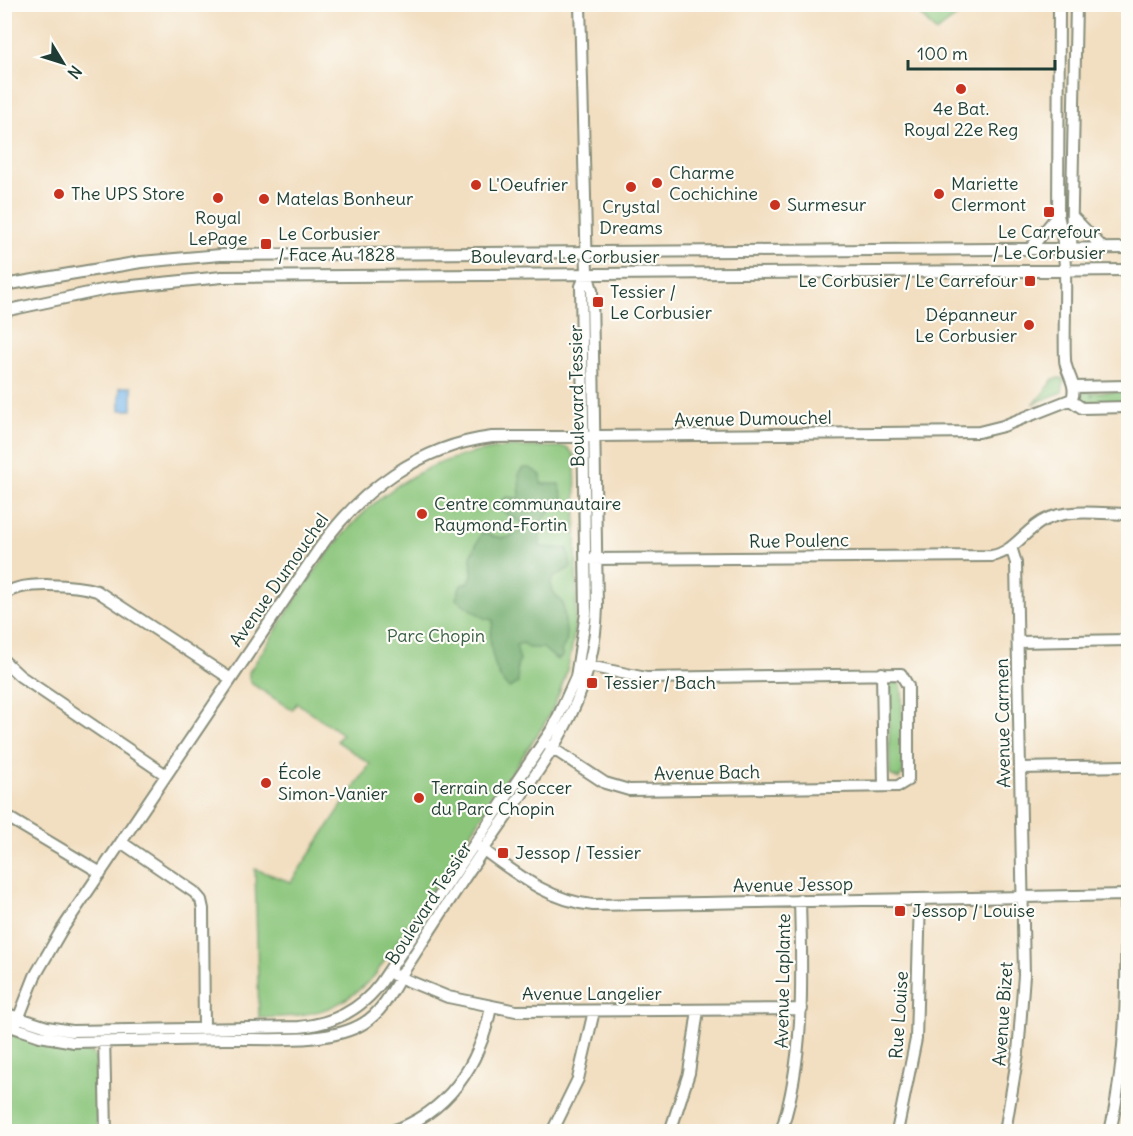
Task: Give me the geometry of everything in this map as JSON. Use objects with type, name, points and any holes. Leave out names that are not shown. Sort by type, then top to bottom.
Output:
[{"type":"street","name":"Boulevard Tessier","points":[[4,1013],[13,1023],[104,1036],[300,1037],[339,1033],[357,1027],[377,1012],[394,975],[548,746],[573,713],[584,665],[591,559],[589,437],[581,286],[587,273],[580,4]]},
{"type":"street","points":[[1059,4],[1058,214],[1067,249]]},
{"type":"street","points":[[1076,4],[1073,217],[1065,270],[1065,363],[1074,387],[1070,400],[1082,408],[1128,407]]},
{"type":"street","points":[[1030,249],[1058,214]]},
{"type":"street","points":[[1073,217],[1104,249]]},
{"type":"street","name":"Boulevard Le Corbusier","points":[[4,285],[120,265],[196,256],[1128,248]]},
{"type":"street","name":"Boulevard Le Corbusier","points":[[4,311],[137,284],[222,276],[1128,270]]},
{"type":"street","points":[[1074,387],[1128,386]]},
{"type":"street","name":"Avenue Dumouchel","points":[[13,1023],[46,957],[335,526],[364,496],[397,471],[436,451],[474,440],[506,437],[970,433],[996,428],[1070,400]]},
{"type":"street","points":[[1011,547],[1036,525],[1053,516],[1128,514]]},
{"type":"street","name":"Rue Poulenc","points":[[591,559],[991,556],[1003,553],[1011,547]]},
{"type":"street","name":"Avenue Carmen","points":[[1011,547],[1016,559],[1023,898]]},
{"type":"street","points":[[4,595],[13,588],[26,586],[80,587],[97,591],[231,679]]},
{"type":"street","points":[[1018,642],[1128,640]]},
{"type":"street","points":[[4,661],[20,676],[166,775]]},
{"type":"street","name":"Avenue Bach","points":[[548,746],[604,783],[629,790],[901,786],[909,777],[908,697],[904,677],[896,673],[646,678],[584,665]]},
{"type":"street","points":[[882,673],[884,786]]},
{"type":"street","points":[[1020,768],[1128,766]]},
{"type":"street","points":[[4,815],[101,873]]},
{"type":"street","points":[[121,842],[201,900],[204,909],[204,1029]]},
{"type":"street","name":"Avenue Jessop","points":[[479,847],[548,893],[578,903],[602,905],[1127,895]]},
{"type":"street","points":[[1110,1131],[1119,1083],[1126,1013],[1127,895]]},
{"type":"street","name":"Avenue Bizet","points":[[1005,1131],[1023,1012],[1023,898]]},
{"type":"street","name":"Rue Louise","points":[[897,1131],[916,1039],[920,899]]},
{"type":"street","name":"Avenue Laplante","points":[[781,1131],[798,1054],[802,1009],[800,900]]},
{"type":"street","name":"Boulevard Tessier","points":[[104,1036],[319,1024],[343,1015],[359,1005],[394,975]]},
{"type":"street","name":"Avenue Langelier","points":[[394,975],[448,997],[491,1007],[541,1012],[802,1009]]},
{"type":"street","points":[[389,1131],[425,1115],[458,1085],[481,1046],[491,1007]]},
{"type":"street","points":[[670,1131],[689,1073],[698,1010]]},
{"type":"street","points":[[552,1131],[579,1079],[594,1011]]},
{"type":"street","points":[[104,1036],[106,1131]]},
{"type":"green space","points":[[911,5],[973,5],[936,32]]},
{"type":"green space","points":[[1061,378],[1064,381],[1062,392],[1033,404],[1053,379]]},
{"type":"green space","points":[[1085,392],[1091,392],[1092,396],[1094,392],[1128,392],[1128,403],[1084,402],[1081,397]]},
{"type":"green space","name":"Parc Chopin","points":[[511,447],[562,447],[568,448],[574,455],[576,609],[570,656],[555,703],[543,726],[375,975],[349,998],[322,1010],[293,1016],[259,1018],[255,869],[291,882],[370,764],[337,741],[342,734],[297,703],[292,710],[252,684],[249,672],[326,557],[353,524],[384,495],[419,472],[461,456]]},
{"type":"green space","points":[[523,468],[530,468],[541,475],[541,484],[559,484],[566,507],[554,507],[540,523],[540,547],[568,549],[571,567],[553,578],[551,583],[551,589],[563,604],[567,640],[561,651],[563,656],[557,660],[543,648],[528,648],[523,643],[516,645],[520,661],[517,665],[518,683],[509,688],[501,679],[493,659],[490,639],[493,620],[484,618],[456,599],[461,585],[467,583],[472,576],[471,556],[482,532],[506,538],[516,534],[524,524],[504,512],[502,501],[506,497],[520,498],[519,473]]},
{"type":"green space","points":[[891,681],[897,681],[902,688],[903,772],[899,779],[890,775],[888,687]]},
{"type":"green space","points":[[5,1033],[50,1047],[93,1053],[96,1061],[97,1131],[5,1131]]},
{"type":"water","points":[[120,387],[132,387],[132,410],[120,410]]},
{"type":"place","name":"4e Bat. Royal 22e Reg","points":[[961,89]]},
{"type":"place","name":"Charme Cochichine","points":[[657,183]]},
{"type":"place","name":"L'Oeufrier","points":[[476,185]]},
{"type":"place","name":"Crystal Dreams","points":[[631,187]]},
{"type":"place","name":"The UPS Store","points":[[59,194]]},
{"type":"place","name":"Mariette Clermont","points":[[939,194]]},
{"type":"place","name":"Royal LePage","points":[[218,198]]},
{"type":"place","name":"Matelas Bonheur","points":[[264,199]]},
{"type":"place","name":"Surmesur","points":[[775,205]]},
{"type":"place","name":"Le Carrefour / Le Corbusier","points":[[1049,212]]},
{"type":"place","name":"Le Corbusier / Face Au 1828","points":[[266,244]]},
{"type":"place","name":"Le Corbusier / Le Carrefour","points":[[1030,281]]},
{"type":"place","name":"Tessier / Le Corbusier","points":[[598,302]]},
{"type":"place","name":"Dépanneur Le Corbusier","points":[[1029,325]]},
{"type":"place","name":"Centre communautaire Raymond-Fortin","points":[[422,514]]},
{"type":"place","name":"Tessier / Bach","points":[[592,683]]},
{"type":"place","name":"École Simon-Vanier","points":[[266,783]]},
{"type":"place","name":"Terrain de Soccer du Parc Chopin","points":[[419,798]]},
{"type":"place","name":"Jessop / Tessier","points":[[503,853]]},
{"type":"place","name":"Jessop / Louise","points":[[900,911]]}]
